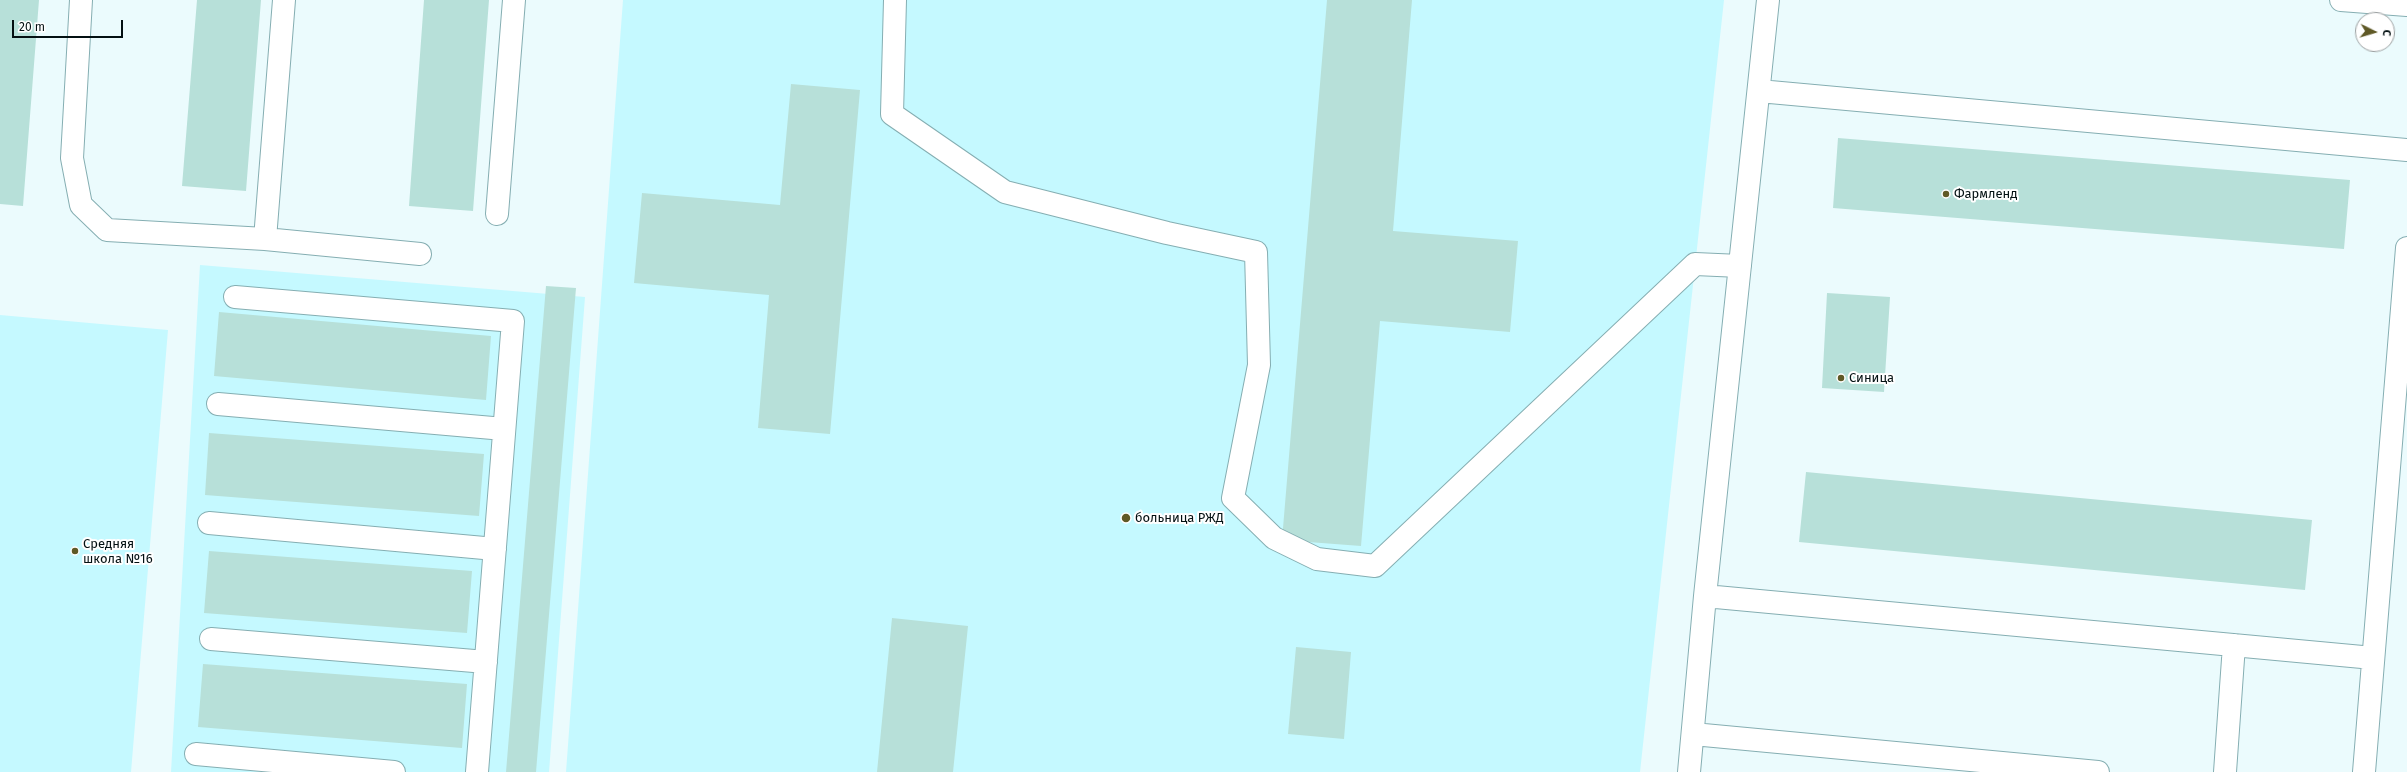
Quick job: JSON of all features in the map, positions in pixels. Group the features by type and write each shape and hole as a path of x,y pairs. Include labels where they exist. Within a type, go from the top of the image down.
{"street":[{"path":"82,0 72,158 81,205 107,230 265,239 420,254"},
{"path":"265,239 284,0"},
{"path":"497,214 514,0"},
{"path":"895,0 892,114 1005,192 1168,233 1256,252 1259,365 1233,498 1274,538 1317,559 1375,566 1695,264 1740,266"},
{"path":"1689,772 1705,596 1768,0"},
{"path":"2341,0 2407,5"},
{"path":"1759,91 2407,150"},
{"path":"2364,772 2372,658 2406,261"},
{"path":"235,297 513,321 477,772"},
{"path":"218,404 504,429"},
{"path":"210,523 495,549"},
{"path":"1705,596 2372,658"},
{"path":"210,639 486,662"},
{"path":"2225,772 2234,645"},
{"path":"1693,734 2098,772"},
{"path":"196,754 394,772"}],"shaded area":[{"name":"больница РЖД","path":"623,0 1724,0 1640,772 566,772"},
{"path":"200,265 585,297 549,772 171,772"},
{"name":"Средняя школа №16","path":"0,315 168,330 131,772 0,772"}],"building":[{"path":"0,0 39,0 23,206 0,204"},
{"path":"197,0 261,0 246,191 182,186"},
{"path":"424,0 489,0 473,211 409,206"},
{"path":"1327,0 1412,0 1393,231 1518,241 1510,332 1380,321 1361,546 1282,540"},
{"path":"791,84 860,90 830,434 758,428 769,295 634,283 642,193 780,205"},
{"path":"1838,138 2350,180 2344,249 1833,208"},
{"path":"546,286 576,288 536,772 506,772"},
{"path":"1827,293 1890,297 1884,392 1822,388"},
{"path":"219,312 491,336 486,400 214,376"},
{"path":"209,433 484,454 479,516 205,495"},
{"path":"1806,472 2312,520 2305,590 1799,542"},
{"path":"209,551 472,571 467,633 204,613"},
{"path":"892,618 968,626 953,772 877,772"},
{"path":"1296,647 1351,652 1344,739 1288,734"},
{"path":"203,664 467,684 462,748 198,727"}],"place":[{"name":"Фармленд","path":"1946,194"},
{"name":"Синица","path":"1841,378"},
{"name":"больница РЖД","path":"1126,518"},
{"name":"Средняя школа №16","path":"75,551"}]}
